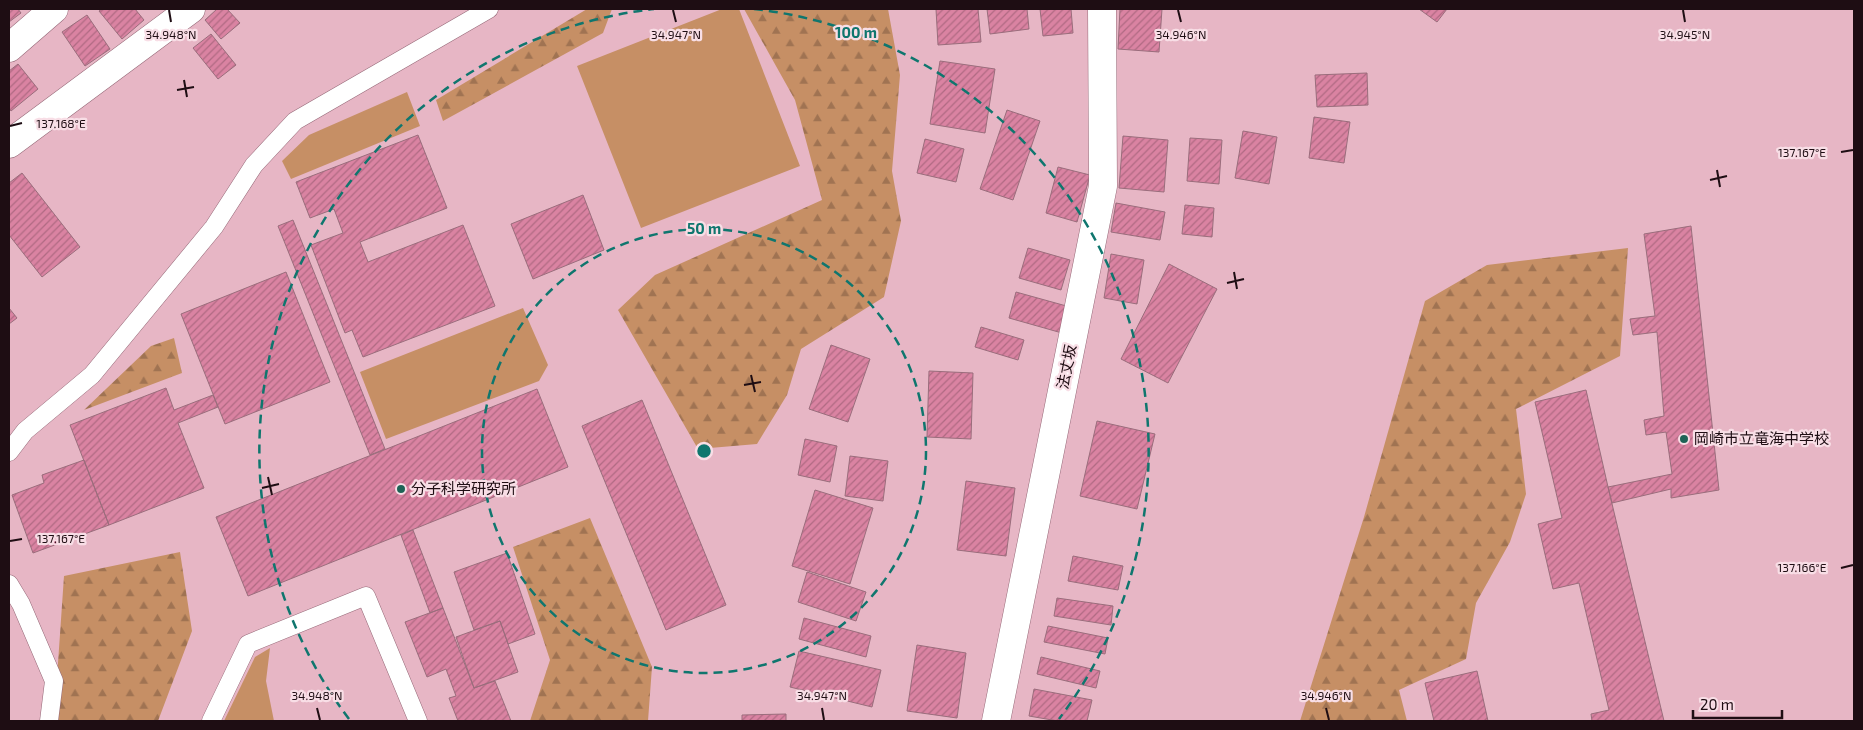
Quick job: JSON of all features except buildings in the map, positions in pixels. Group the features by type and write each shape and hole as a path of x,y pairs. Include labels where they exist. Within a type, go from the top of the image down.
{"street":[{"path":"9,48 54,9"},
{"path":"9,144 191,9"},
{"name":"法丈坂","path":"996,721 1103,186 1102,9"}],"lane":[{"path":"9,452 25,431 92,375 214,227 254,164 294,122 489,9"},
{"path":"9,584 21,604 54,681 49,721"},
{"path":"211,721 248,644 366,596 418,721"}],"green space":[{"path":"587,9 612,9 603,33 443,121 436,100"},
{"path":"722,9 739,9 800,166 641,228 577,66"},
{"path":"744,9 888,9 900,75 892,171 901,221 884,297 801,349 787,395 757,444 698,449 618,310 655,275 822,200 795,100"},
{"path":"407,92 420,126 291,179 282,161 309,135"},
{"path":"1628,248 1620,356 1516,409 1526,494 1510,542 1476,603 1466,659 1399,690 1407,721 1300,721 1364,517 1425,301 1487,265"},
{"path":"523,308 548,365 539,381 386,439 360,372"},
{"path":"174,338 182,373 84,410 151,346"},
{"path":"590,518 652,667 648,721 530,721 550,660 513,547"},
{"path":"180,552 192,631 158,721 54,721 64,576"},
{"path":"270,648 266,681 274,721 224,721 255,657"}],"place":[{"name":"岡崎市立竜海中学校","path":"1684,439"},
{"name":"分子科学研究所","path":"401,489"}]}
